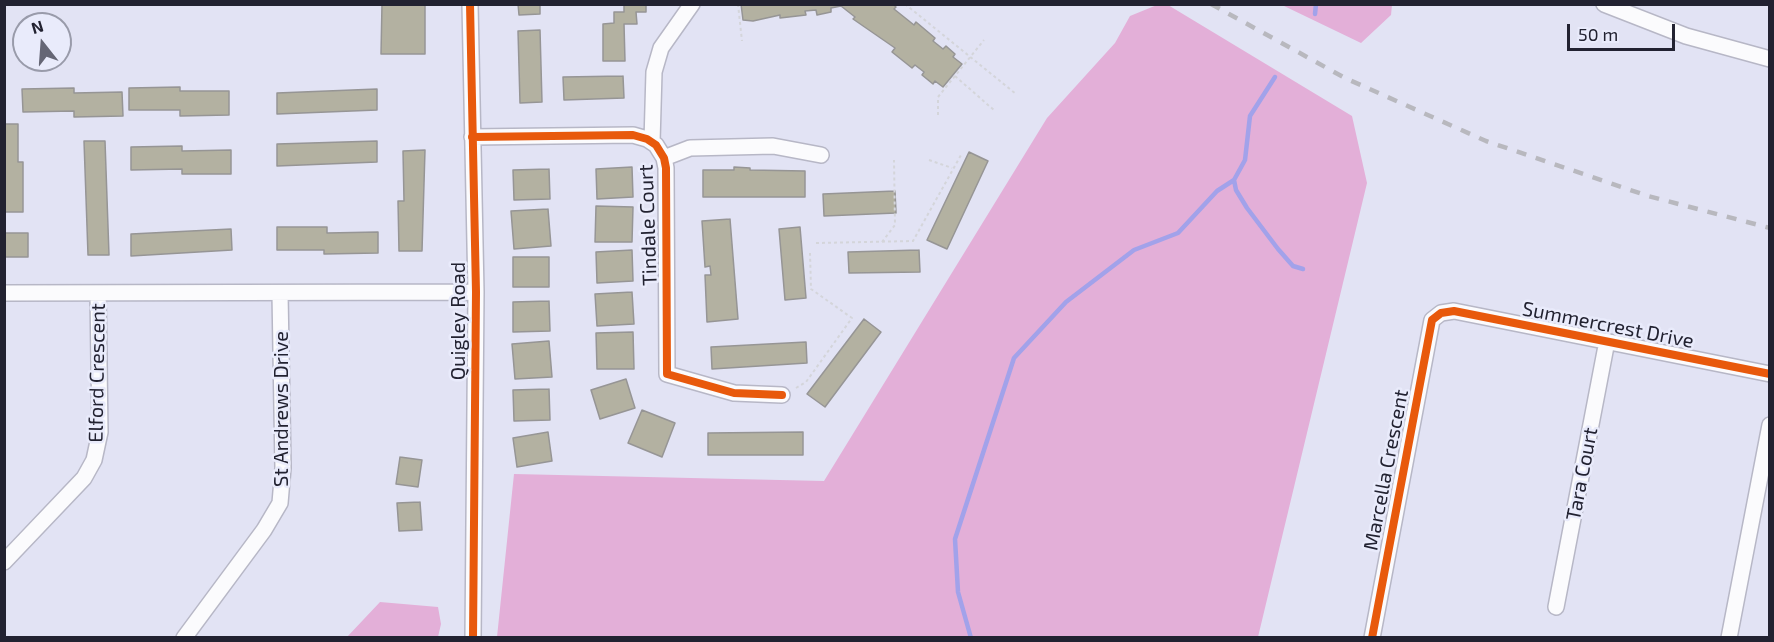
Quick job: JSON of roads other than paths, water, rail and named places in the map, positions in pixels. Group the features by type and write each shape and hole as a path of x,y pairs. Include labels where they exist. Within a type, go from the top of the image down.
{"street":[{"name":"Quigley Road","path":"470,4 476,292 473,638"},
{"path":"652,142 654,72 661,48 692,4"},
{"path":"1604,4 1686,36 1770,59"},
{"name":"Tindale Court","path":"472,137 633,135 652,142 664,158 666,374 734,393 782,395"},
{"path":"664,158 690,148 796,149 821,155"},
{"path":"4,294 476,292"},
{"name":"Elford Crescent","path":"4,562 84,478 94,460 100,432 98,293"},
{"name":"St Andrews Drive","path":"184,638 264,530 280,503 283,468 280,293"},
{"name":"Summercrest Drive","path":"1441,313 1454,311 1770,374"},
{"name":"Marcella Crescent","path":"1372,638 1432,320 1441,313"},
{"name":"Tara Court","path":"1556,607 1607,341"},
{"path":"1729,638 1770,425"}],"waterway":[{"path":"1315,14 1316,4"},
{"path":"971,638 958,592 955,539 1014,358 1066,302 1134,250 1178,233 1217,191 1234,180 1245,160 1250,116 1275,77"},
{"path":"1234,180 1236,190 1247,208 1278,249 1293,266 1303,269"}],"railway":[{"path":"1211,4 1345,78 1486,141 1648,196 1770,228"}]}
